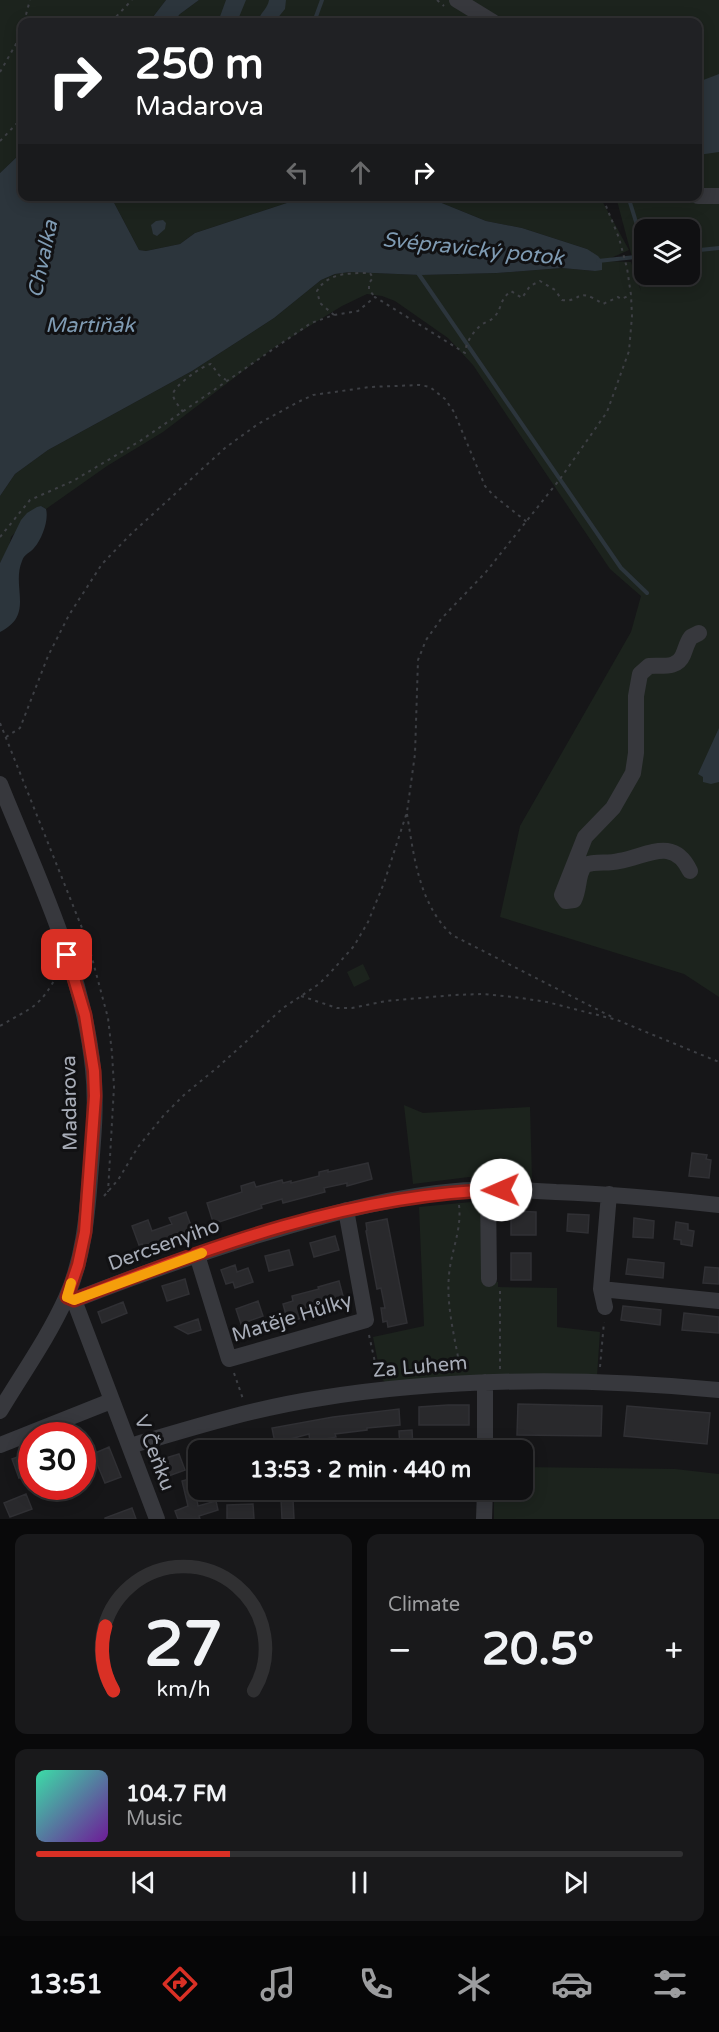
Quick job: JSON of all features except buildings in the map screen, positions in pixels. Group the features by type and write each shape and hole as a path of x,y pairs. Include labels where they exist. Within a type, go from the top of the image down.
{"street":[{"path":"457,0 486,18"},
{"path":"702,196 719,196"},
{"path":"690,871 686,862 679,857 664,850 655,850 622,861 585,865 581,870 578,893 574,900 566,901 562,895 585,837 613,808 633,773 636,753 635,705 640,674 649,666 669,666 677,663 682,657 688,640 694,634 699,633"},
{"name":"Madarova","path":"0,784 67,955 85,1015 94,1071 94,1128 88,1204 70,1299 0,1412"},
{"path":"488,1190 495,1279"},
{"name":"Dercsenyiho","path":"70,1299 197,1255 346,1210 398,1199 458,1191 488,1190 609,1194 719,1205"},
{"path":"605,1307 601,1289 609,1194"},
{"name":"Matěje Hůlky","path":"197,1255 229,1359 366,1320 346,1210"},
{"path":"601,1289 719,1301"},
{"name":"V Čeňku","path":"70,1299 157,1519"},
{"name":"Za Luhem","path":"130,1446 245,1414 314,1399 388,1390 493,1382 599,1381 719,1390"},
{"path":"486,1440 493,1382"},
{"name":"V Čeňku","path":"0,1445 111,1401"},
{"path":"484,1519 485,1500"}],"path":[{"path":"25,18 30,0"},
{"path":"115,18 132,0"},
{"path":"0,72 18,38"},
{"path":"0,141 18,122"},
{"path":"88,1204 100,1200 108,1192 149,1132 185,1094 284,1008 319,984 341,962 368,922 384,883 407,812 415,754 418,660 426,640 441,619 486,572 560,479 607,412 629,351 632,336 632,295 623,250 604,201"},
{"path":"334,315 320,303 317,291 324,282 336,275 370,273 373,278 369,283 369,290 375,297 465,352 471,337 480,326 493,318 499,310 501,300 507,294 511,291 522,298 530,286 540,281 555,290 561,300 567,301 582,294 590,295 603,304 618,297 632,295"},
{"path":"0,537 30,500 73,481 140,441 310,323 334,315 358,311 375,297"},
{"path":"183,412 173,396 174,393 183,381 206,364 211,364 219,375 228,381"},
{"path":"6,737 20,728 48,656 81,594 102,564 130,535 225,448 258,424 313,395 370,387 420,385 430,387 445,399 454,412 485,486 492,495 527,522"},
{"path":"407,812 419,878 430,906 442,926 452,935 618,1020 719,1062"},
{"path":"0,1026 38,1004 47,994 67,955"},
{"path":"301,996 337,1008 352,1008 386,1001 483,994 547,1002 618,1020"},
{"path":"458,1191 460,1222 450,1265 449,1290 462,1384"},
{"path":"493,1382 495,1279"},
{"path":"599,1381 605,1307"},
{"path":"366,1320 378,1377 388,1390"},
{"path":"229,1359 243,1398 245,1414"}],"shaded area":[{"path":"0,0 166,0 152,18 18,18 18,156 0,173"},
{"path":"199,0 719,0 719,997 684,974 500,917 520,826 631,632 641,596 610,569 473,365 448,338 395,301 367,294 342,306 272,349 163,432 107,466 46,509 41,506 11,537 9,547 0,563 0,496 15,474 48,450 192,371 274,318 321,280 350,272 421,275 562,268 595,271 587,249 522,228 486,221 437,201 602,201 629,250 604,261 631,262 634,271 634,285 639,285 641,291 639,285 700,285 700,219 634,219 634,265 617,201 702,201 702,18 176,18"},
{"path":"113,201 293,201 195,233 180,244 146,251 139,250"},
{"path":"363,964 370,979 354,987 347,972"},
{"path":"404,1105 423,1113 530,1107 532,1179 469,1177 413,1184"},
{"path":"482,1201 484,1282 498,1282 498,1287 557,1288 557,1327 600,1332 597,1376 388,1385 381,1378 373,1337 424,1326 419,1207"},
{"path":"533,1467 675,1469 719,1474 719,1519 494,1519 494,1500 533,1500"}],"water":[{"path":"166,0 199,0 176,18 152,18"},
{"path":"226,0 246,0 239,18 219,18"},
{"path":"269,0 286,0 285,9 278,18 260,18"},
{"path":"719,74 719,152 702,154 702,80"},
{"name":"Martiňák","path":"18,156 18,201 113,201 139,250 146,251 180,244 195,233 293,201 437,201 486,221 522,228 587,249 602,261 602,270 562,268 497,273 421,275 350,272 335,274 321,280 274,318 192,371 48,450 15,474 0,496 0,173"},
{"path":"163,220 166,223 165,229 157,236 153,234 151,225"},
{"path":"41,506 46,509 46,524 37,544 22,561 19,571 20,600 17,617 11,625 0,632 0,563 21,520 27,513"},
{"path":"719,728 719,782 711,784 703,782 703,777 698,774"}],"waterway":[{"path":"315,18 322,0"},
{"path":"630,201 635,219"},
{"name":"Svépravický potok","path":"700,250 719,248"},
{"name":"Svépravický potok","path":"598,261 634,257"},
{"path":"418,273 621,568 647,593"}],"slow traffic":[{"path":"71,1283 67,1297 74,1300 202,1253"}],"route":[{"path":"67,955 85,1015 94,1071 95,1096 85,1232 78,1265 67,1297 74,1300 197,1255 346,1210 429,1194 501,1190"}],"water label":[{"name":"Chvalka","path":"43,259"}]}
